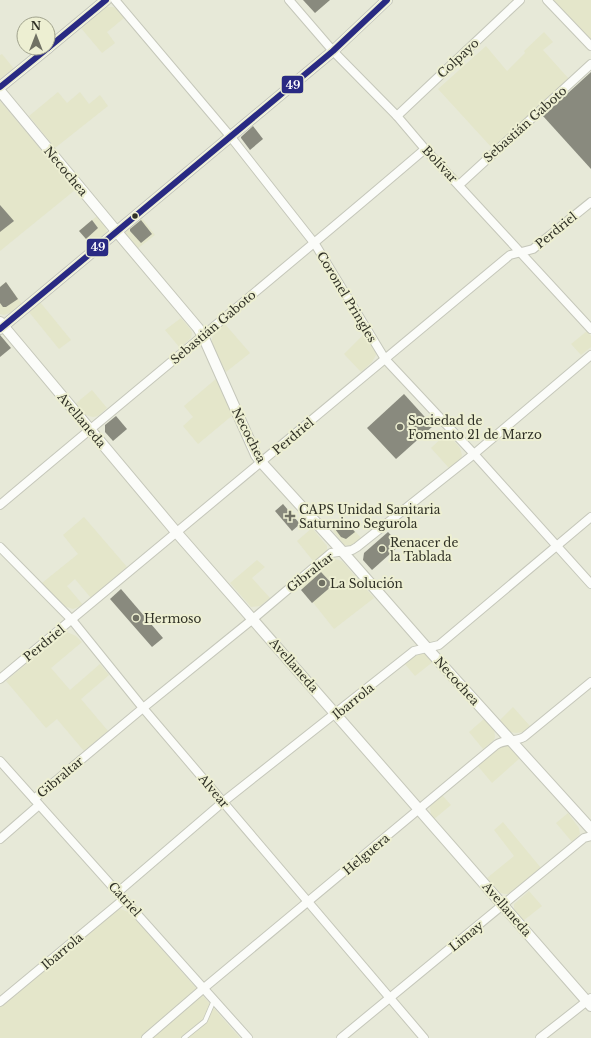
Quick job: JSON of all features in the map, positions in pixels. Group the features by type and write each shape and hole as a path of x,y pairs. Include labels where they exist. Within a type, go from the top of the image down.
{"street":[{"path":"56,41 106,0"},
{"name":"Coronel Pringles","path":"115,0 230,136 315,244 385,359 474,454 591,584"},
{"name":"Bolívar","path":"289,0 333,51 396,116 591,329"},
{"path":"1,326 117,232 333,51 387,0"},
{"name":"Colpayo","path":"396,116 520,0"},
{"path":"547,0 591,46"},
{"path":"0,87 38,56"},
{"name":"Sebastián Gaboto","path":"459,185 591,64"},
{"name":"Necochea","path":"0,91 203,336 256,455 261,462 591,829"},
{"name":"Sebastián Gaboto","path":"0,505 315,244 426,149"},
{"name":"Perdriel","path":"0,679 178,533 510,255 534,250 591,202"},
{"name":"Avellaneda","path":"1,326 178,533 419,810 590,1002"},
{"name":"Gibraltar","path":"0,839 37,802 143,708 253,619 330,553 352,550 357,547 474,454 591,355"},
{"name":"Ibarrola","path":"118,892 223,802 414,651 439,645 591,517"},
{"name":"Alvear","path":"0,547 72,620 143,708 424,1038"},
{"name":"Helguera","path":"146,1038 496,745 500,742 519,740 524,737 591,682"},
{"name":"Catriel","path":"0,762 248,1038"},
{"name":"Limay","path":"341,1038 584,838 591,836"},
{"name":"Ibarrola","path":"0,1002 124,899"},
{"path":"540,1038 590,1002"}],"lane":[{"path":"184,1038 205,1021 214,999"}],"shaded area":[{"path":"553,0 591,0 591,42"},
{"path":"106,7 113,7 117,9 124,18 107,32 115,43 102,53 81,28"},
{"path":"544,32 553,42 543,50 569,79 492,148 438,89 486,46 507,71 525,53 524,51"},
{"path":"2,54 15,70 0,80 0,55"},
{"path":"58,92 67,103 80,92 89,104 100,95 108,106 55,148 29,116"},
{"path":"0,101 75,190 0,251"},
{"path":"97,216 105,226 107,232 105,236 92,246 79,231"},
{"path":"141,217 155,235 137,249 125,235 124,231"},
{"path":"6,282 22,304 12,312 4,315 0,314 0,287"},
{"path":"40,302 71,340 59,349 29,312"},
{"path":"181,318 192,333 191,338 180,348 165,330"},
{"path":"224,323 250,353 226,372 212,346 213,332"},
{"path":"587,331 591,336 591,347 581,355 571,344"},
{"path":"364,334 376,355 372,362 361,372 344,354"},
{"path":"217,378 234,414 198,444 183,426 193,417 184,406"},
{"path":"92,390 107,408 98,416 93,417 85,415 75,404"},
{"path":"447,433 460,448 462,455 461,458 449,468 431,448"},
{"path":"84,517 127,567 91,598 75,579 67,586 83,605 73,609 64,606 42,583 78,554 63,535"},
{"path":"345,520 362,539 356,545 344,545 333,531"},
{"path":"312,528 327,546 326,552 314,562 297,541"},
{"path":"335,559 342,561 374,598 334,629 300,586"},
{"path":"257,560 265,567 252,578 270,598 260,606 251,607 230,583"},
{"path":"67,632 76,636 82,642 51,668 70,690 100,664 109,675 81,699 108,731 84,751 57,719 46,728 6,681 63,633"},
{"path":"418,654 426,654 434,661 415,676 404,663"},
{"path":"513,707 530,726 523,732 510,732 500,720"},
{"path":"485,718 494,728 495,737 494,740 483,749 469,732"},
{"path":"505,745 511,748 520,758 492,783 477,765 500,746"},
{"path":"442,795 451,805 433,820 431,817 430,806"},
{"path":"568,813 579,828 580,834 572,842 556,823"},
{"path":"503,822 541,868 508,894 498,892 487,878 514,856 494,830"},
{"path":"529,891 542,906 523,921 514,910 514,904"},
{"path":"121,909 130,913 240,1038 0,1038 0,1006 113,912"}],"building":[{"path":"303,0 330,0 315,13"},
{"path":"591,72 591,169 543,116"},
{"path":"253,126 263,139 250,150 241,137"},
{"path":"0,205 14,221 0,232"},
{"path":"92,220 98,228 86,239 79,231"},
{"path":"141,220 152,234 141,243 130,231 130,229"},
{"path":"6,282 18,299 6,307 3,307 0,303 0,287"},
{"path":"0,335 11,348 0,357"},
{"name":"Sociedad de Fomento 21 de Marzo","path":"404,394 433,426 396,459 367,428"},
{"path":"116,416 127,429 113,441 105,432 105,425"},
{"path":"283,504 300,524 292,531 275,511"},
{"path":"345,520 355,532 346,539 341,537 335,529"},
{"name":"Renacer de la Tablada","path":"388,532 400,545 372,570 363,560 364,553"},
{"path":"321,572 333,585 312,603 301,590"},
{"name":"Hermoso","path":"121,589 163,638 152,647 110,599"}],"transit line":[{"name":"49","path":"56,41 106,0"},
{"name":"49","path":"0,329 333,51 387,0"},
{"name":"49","path":"0,87 38,56"}],"place":[{"name":"Sociedad de Fomento 21 de Marzo","path":"400,427"},
{"name":"CAPS Unidad Sanitaria Saturnino Segurola","path":"290,516"},
{"name":"Renacer de la Tablada","path":"382,549"},
{"name":"La Solución","path":"322,583"},
{"name":"Hermoso","path":"136,618"}]}
